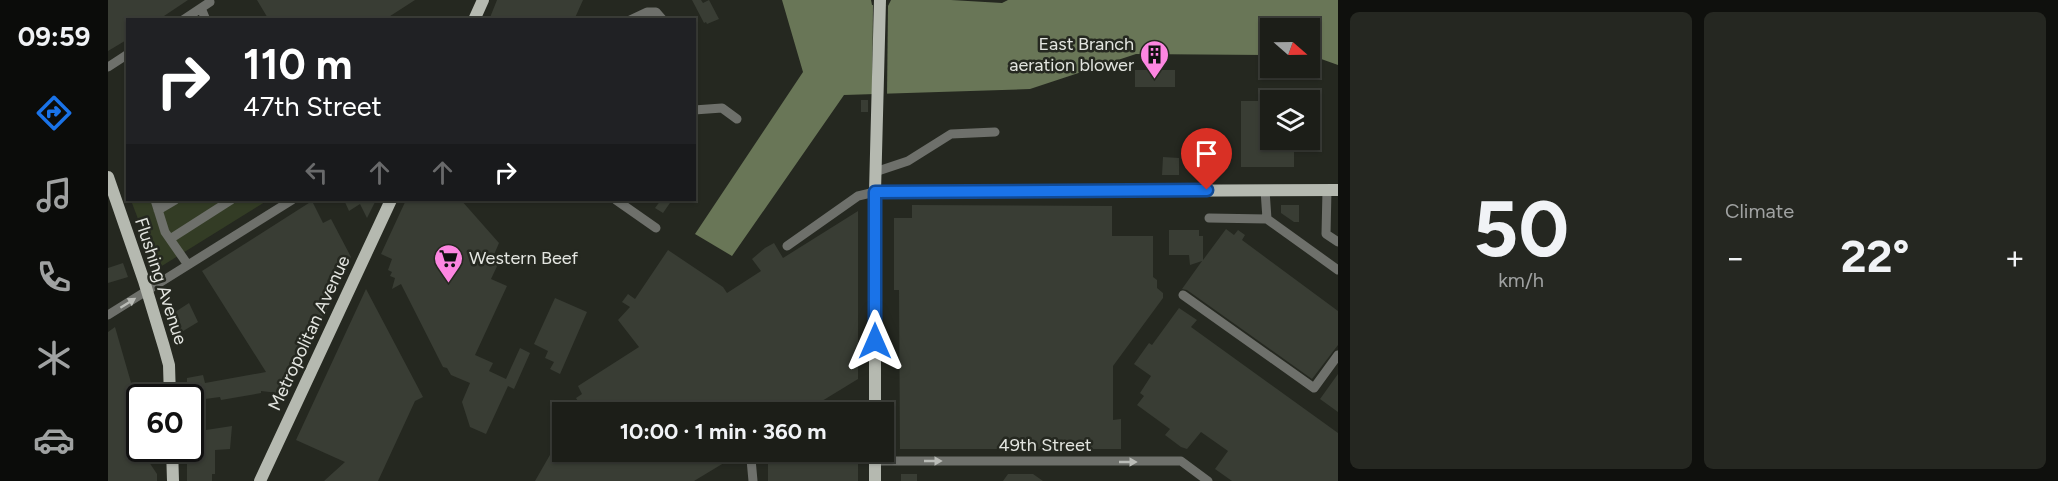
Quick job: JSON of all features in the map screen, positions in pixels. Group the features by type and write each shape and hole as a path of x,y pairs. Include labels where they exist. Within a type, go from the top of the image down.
{"main road":[{"path":"475,18 483,0"},
{"path":"875,402 875,172 879,98 880,3"},
{"name":"Flushing Avenue","path":"108,177 147,291 169,365 170,384"},
{"path":"875,192 1333,190"},
{"name":"Metropolitan Avenue","path":"260,481 391,201"},
{"path":"172,462 173,481"},
{"path":"874,462 874,481"}],"street":[{"path":"186,18 210,2"},
{"path":"201,8 205,18"},
{"path":"634,18 647,12 656,12 661,18"},
{"path":"108,67 126,55"},
{"path":"696,110 722,108 737,119"},
{"path":"875,172 908,161 951,135 994,132"},
{"path":"1265,190 1267,219"},
{"path":"1333,190 1326,234 1338,242"},
{"path":"787,246 858,196 875,192"},
{"path":"155,201 165,232 188,265"},
{"path":"158,210 173,201"},
{"path":"170,239 229,201"},
{"path":"108,315 290,201"},
{"path":"617,201 656,228"},
{"path":"1209,218 1267,219 1338,270"},
{"path":"1183,295 1314,388 1338,355"},
{"name":"49th Street","path":"894,456 1181,461 1208,481"},
{"path":"751,462 753,481"}],"shaded area":[{"path":"782,0 871,0 872,5 888,6 891,0 1002,3 1008,0 1338,0 1338,65 1320,59 1320,18 1260,18 1260,55 1136,54 1030,89 844,95 732,256 695,234 803,72"},
{"path":"135,201 266,201 157,269 132,203"}],"pier":[{"path":"873,5 888,6 887,96 872,97"}],"building":[{"path":"108,0 188,0 161,18 126,18 126,40 108,51"},
{"path":"257,0 415,0 387,18 268,18"},
{"path":"497,0 583,0 575,18 490,18"},
{"path":"692,0 701,0 703,3 709,0 719,19 704,23"},
{"name":"East Branch aeration blower","path":"1135,70 1175,70 1175,87 1135,87"},
{"path":"861,100 868,100 868,112 861,112"},
{"path":"1241,101 1260,101 1260,150 1294,150 1294,167 1241,167"},
{"path":"1163,157 1179,158 1179,175 1162,175"},
{"path":"312,201 323,223 331,219 351,257 287,394 261,391 261,393 221,400 220,397 205,399 206,430 232,426 230,449 215,450 215,474 212,474 212,481 187,481 187,462 204,462 204,384 187,384 187,378 203,375 205,383 266,372 202,271"},
{"path":"344,201 376,201 367,218 360,204 349,211"},
{"name":"Western Beef","path":"406,201 462,201 499,243 493,257 500,260 491,279 507,286 475,355 493,363 489,371 506,379 520,348 530,353 514,389 508,386 486,434 470,427 462,402 470,383 451,375 447,368 443,367 401,284 392,289 395,278 390,276 392,272 388,270 392,259 381,254"},
{"path":"660,201 671,201 663,213 655,208"},
{"path":"912,205 1112,206 1112,236 1153,236 1153,277 1157,280 1157,288 1163,293 1163,298 1113,366 1113,420 1121,419 1121,449 900,449 899,290 894,290 894,218 912,218"},
{"path":"1281,205 1299,205 1299,222 1294,222 1281,213"},
{"path":"858,211 858,379 820,402 578,402 576,398 582,394 578,386 639,347 618,320 630,307 622,302 628,294 635,299 668,250 723,287 727,293 761,271 752,259 765,248 774,243 783,258"},
{"path":"1226,229 1234,235 1238,230 1245,235 1242,240 1338,311 1338,345 1312,379 1187,290 1182,289 1202,261 1190,265 1189,255 1169,255 1169,230 1199,230 1199,236 1203,236 1203,260"},
{"path":"123,263 128,277 108,283 108,268"},
{"path":"366,289 423,397 415,401 378,481 324,481 345,462 296,440"},
{"path":"555,298 587,312 560,374 550,369 554,362 545,358 548,351 534,344"},
{"path":"189,303 198,322 175,336 169,316"},
{"path":"1179,308 1197,320 1191,327 1338,433 1338,481 1232,481 1215,469 1228,451 1201,432 1187,449 1181,447 1165,435 1170,429 1137,405 1144,396 1140,393 1151,376 1134,364 1149,343 1152,345"},
{"path":"115,327 131,384 126,384 126,438 124,439 126,462 149,462 157,474 157,481 108,481 108,332"},
{"path":"1338,374 1338,412 1320,399"},
{"path":"552,451 552,462 725,462 694,481 535,481"},
{"path":"768,462 858,462 858,481 768,481"},
{"path":"901,474 917,474 917,481 901,481"},
{"path":"1008,474 1033,474 1043,481 1003,481"}],"place":[{"name":"East Branch aeration blower","path":"1155,80"},
{"name":"Western Beef","path":"448,284"}],"route":[{"path":"875,341 875,192 1207,190"}]}
